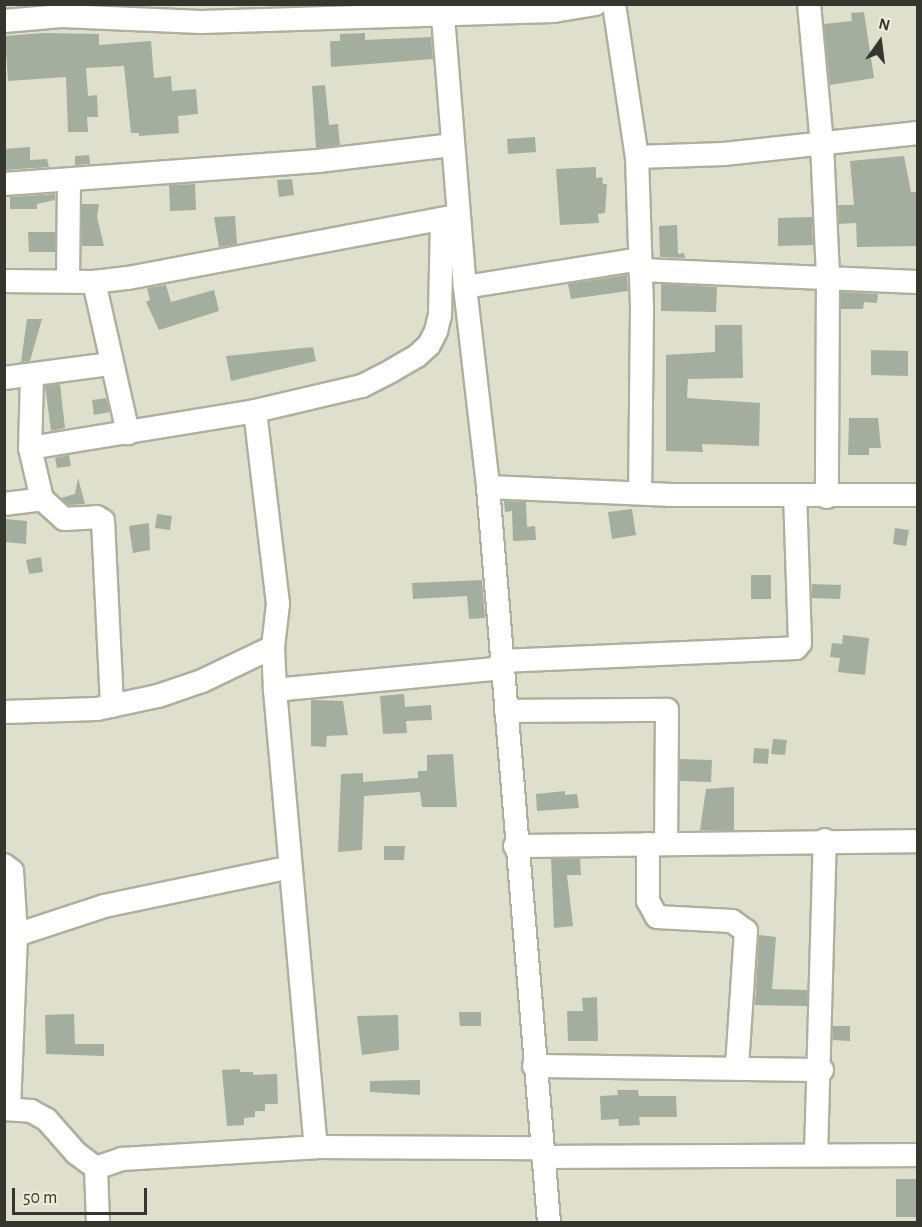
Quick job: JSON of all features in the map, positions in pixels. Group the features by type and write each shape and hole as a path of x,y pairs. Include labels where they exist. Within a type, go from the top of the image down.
{"street":[{"path":"4,21 62,10 201,13 535,8 595,4"},
{"path":"615,4 637,157 640,264 640,493"},
{"path":"809,4 822,144 828,278 827,497"},
{"path":"30,448 255,411 362,386 417,356 429,345 440,315 450,217 453,145 443,9"},
{"path":"637,157 724,154 918,133"},
{"path":"4,184 318,161 453,145"},
{"path":"68,279 69,181"},
{"path":"4,281 68,279 94,282 450,217"},
{"path":"450,217 465,287 488,487 515,846 549,1222"},
{"path":"465,287 640,264 828,278 918,282"},
{"path":"94,282 128,433"},
{"path":"4,378 33,377 111,364"},
{"path":"33,377 30,448 42,499 64,519 97,517 103,521 112,706"},
{"path":"255,411 278,604 273,647 275,690 316,1147"},
{"path":"488,487 827,497 918,495"},
{"path":"275,690 501,664 796,648 800,643 795,496"},
{"path":"4,504 42,499"},
{"path":"4,712 112,706 202,681 273,647"},
{"path":"506,711 666,710 657,844 648,901 657,916 732,921 746,932 737,1066"},
{"path":"515,846 825,840 918,841"},
{"path":"816,1155 822,1070 825,840"},
{"path":"4,865 12,871 16,935 7,1109 31,1112 47,1120 76,1153 96,1168"},
{"path":"16,935 104,906 290,867"},
{"path":"534,1066 737,1066 822,1070"},
{"path":"96,1168 122,1158 316,1147 543,1152 918,1155"},
{"path":"96,1168 98,1222"}],"building":[{"path":"864,12 874,78 830,85 824,24 852,21 851,13"},
{"path":"43,33 99,34 99,45 151,41 154,78 171,76 172,91 196,89 198,114 178,116 179,133 139,136 139,133 131,133 124,66 86,68 88,96 97,95 98,117 87,117 88,132 68,132 66,77 8,81 5,36"},
{"path":"365,33 365,40 431,37 433,59 331,67 330,41 340,41 340,34"},
{"path":"325,85 329,125 338,124 340,145 316,148 312,86"},
{"path":"535,137 536,152 508,154 507,139"},
{"path":"30,147 30,160 47,159 49,167 4,170 4,149"},
{"path":"89,155 90,164 75,165 75,156"},
{"path":"904,156 911,192 918,192 918,246 857,247 856,223 839,224 838,205 854,205 850,161"},
{"path":"596,167 596,178 602,177 603,184 607,184 605,213 598,214 599,223 560,225 556,169"},
{"path":"292,179 294,195 279,197 277,180"},
{"path":"195,184 196,210 170,211 169,185"},
{"path":"55,194 55,200 37,204 37,209 10,209 10,197"},
{"path":"82,204 99,204 97,217 104,246 82,246"},
{"path":"235,216 237,244 219,247 214,217"},
{"path":"812,217 813,245 778,246 778,218"},
{"path":"677,225 678,254 684,253 685,258 660,257 659,226"},
{"path":"28,232 55,232 55,252 29,252"},
{"path":"627,275 628,291 571,299 568,284"},
{"path":"661,284 717,287 716,312 661,311"},
{"path":"166,285 171,302 214,290 219,311 159,330 146,302 150,300 147,288"},
{"path":"841,292 878,294 877,303 864,302 863,309 841,309"},
{"path":"27,319 42,319 30,361 21,362"},
{"path":"715,325 742,325 743,378 688,379 687,398 760,403 759,446 702,444 703,452 666,451 666,355 715,352"},
{"path":"313,347 316,361 231,381 226,356"},
{"path":"871,350 908,351 908,376 871,375"},
{"path":"60,384 65,428 51,431 45,386"},
{"path":"106,398 110,412 94,415 92,400"},
{"path":"849,418 878,418 881,448 869,448 869,455 848,455"},
{"path":"69,455 71,466 57,468 55,458"},
{"path":"78,478 85,504 69,505 61,498 75,494"},
{"path":"504,501 526,502 527,527 535,526 536,540 513,541 512,511 505,512"},
{"path":"632,509 636,535 612,539 608,512"},
{"path":"157,514 172,516 170,530 155,528"},
{"path":"5,519 27,521 26,544 4,542"},
{"path":"149,523 150,550 133,553 129,526"},
{"path":"895,528 909,530 906,546 893,544"},
{"path":"41,557 43,572 29,574 26,560"},
{"path":"751,575 771,575 771,599 751,599"},
{"path":"482,580 485,618 469,619 467,596 413,599 412,583"},
{"path":"812,584 841,585 840,599 812,598"},
{"path":"843,635 869,638 865,675 838,672 840,658 830,657 832,643 842,644"},
{"path":"404,694 405,707 431,705 432,720 406,721 407,733 383,734 380,696"},
{"path":"311,700 343,701 348,735 327,736 326,747 311,746"},
{"path":"773,739 787,740 785,755 771,754"},
{"path":"754,748 769,749 768,764 753,763"},
{"path":"453,754 457,807 422,807 420,792 364,796 362,850 338,852 341,774 363,773 363,782 418,778 418,771 427,771 427,755"},
{"path":"680,759 712,760 711,782 680,781"},
{"path":"734,787 734,830 700,830 706,789"},
{"path":"565,791 565,795 577,794 579,808 537,811 536,794"},
{"path":"384,846 405,846 404,860 384,860"},
{"path":"551,859 580,859 581,875 567,875 573,926 554,928"},
{"path":"759,935 776,937 772,989 807,990 807,1006 755,1005"},
{"path":"597,997 598,1041 568,1041 567,1011 583,1011 582,998"},
{"path":"459,1012 481,1012 481,1026 460,1026"},
{"path":"74,1014 75,1044 104,1044 104,1056 46,1054 45,1015"},
{"path":"398,1015 399,1050 362,1055 357,1016"},
{"path":"833,1026 850,1026 850,1041 833,1040"},
{"path":"240,1069 240,1072 253,1072 253,1075 277,1074 278,1104 265,1104 265,1111 255,1111 255,1117 244,1118 244,1125 227,1126 222,1070"},
{"path":"420,1080 420,1095 370,1092 370,1081"},
{"path":"617,1090 638,1090 639,1096 676,1096 677,1117 639,1117 640,1125 619,1126 618,1119 601,1120 600,1096 618,1095"},
{"path":"896,1179 916,1179 918,1217 896,1217"}]}
